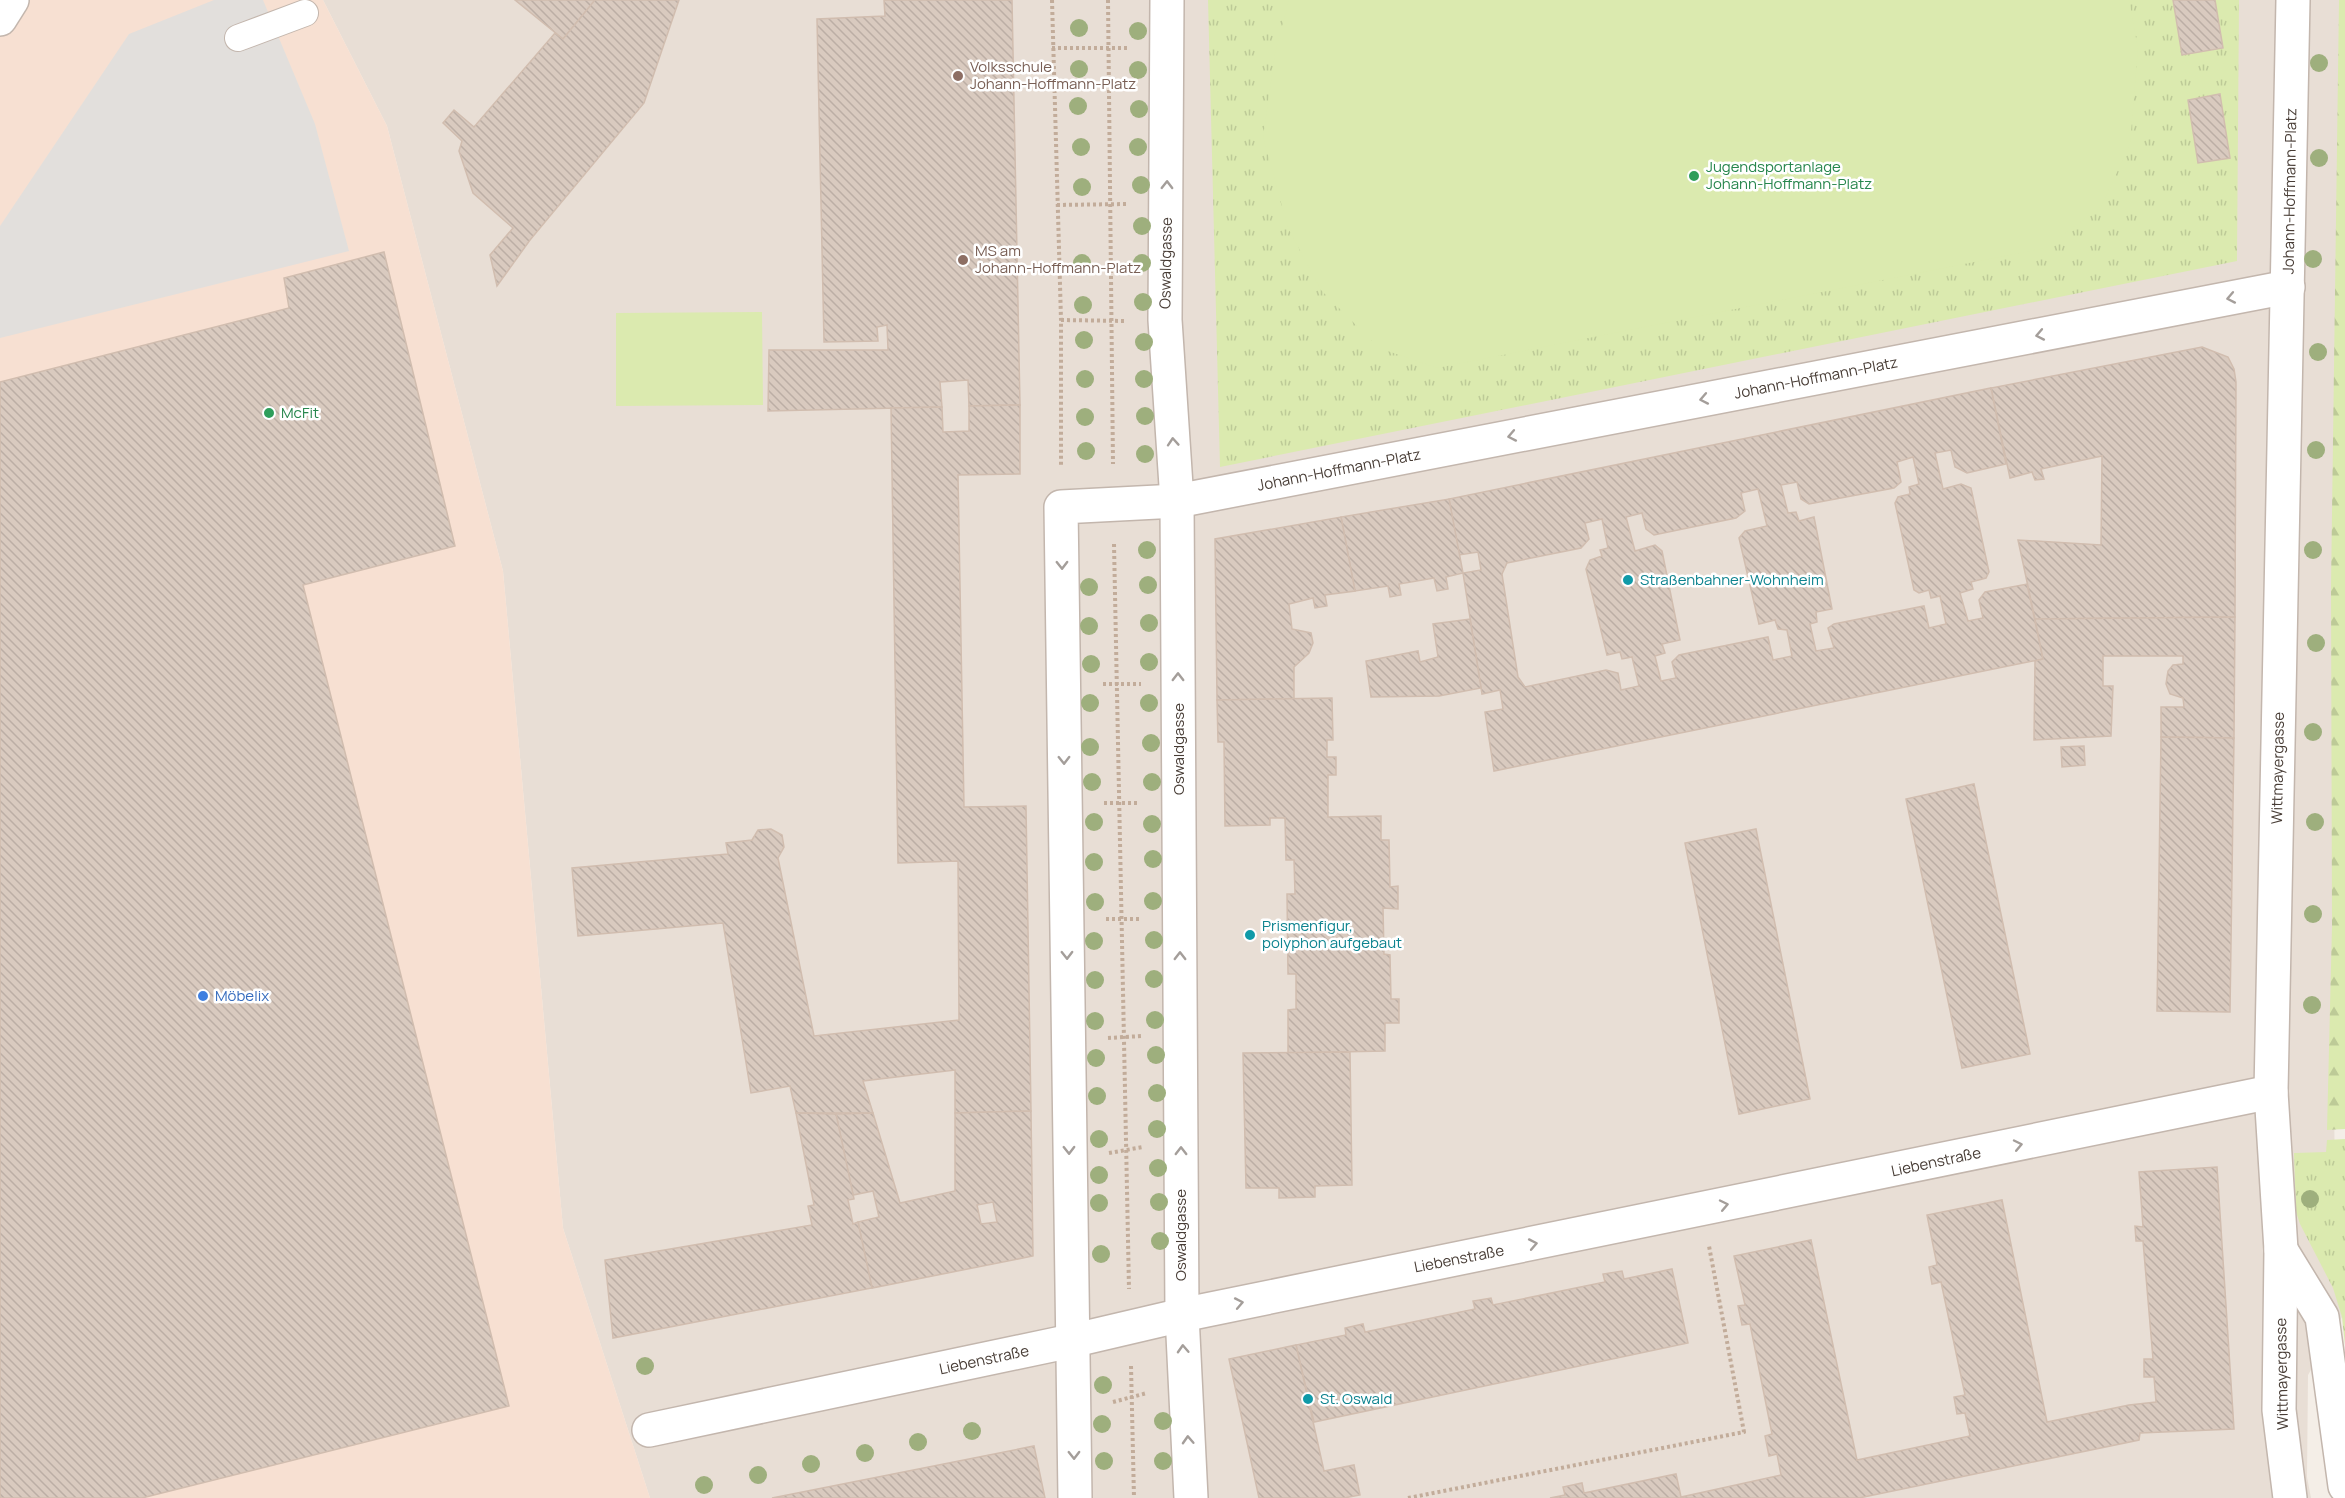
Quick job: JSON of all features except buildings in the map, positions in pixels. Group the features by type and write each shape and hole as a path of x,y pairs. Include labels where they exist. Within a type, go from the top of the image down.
{"street":[{"path":"0,19 12,0"},
{"name":"Oswaldgasse","path":"1167,0 1165,320 1178,501 1182,1315 1191,1498"},
{"name":"Johann-Hoffmann-Platz","path":"1061,507 1178,501 2288,287 2293,0"},
{"name":"Wittmayergasse","path":"2288,287 2271,1092 2281,1250 2280,1410 2290,1498"},
{"path":"1061,507 1075,1498"},
{"name":"Liebenstraße","path":"649,1430 1071,1341 1182,1315 2271,1092"},
{"name":"Wittmayergasse","path":"2281,1250 2322,1317 2345,1486"}],"lane":[{"path":"238,38 305,13"}],"path":[{"path":"1052,0 1061,320 1061,507"},
{"path":"1108,0 1113,504 1134,1498"},
{"path":"1052,48 1168,48"},
{"path":"1057,205 1166,204"},
{"path":"1061,320 1165,320"},
{"path":"1063,684 1178,684"},
{"path":"1065,803 1179,804"},
{"path":"1066,920 1179,918"},
{"path":"1068,1040 1180,1034"},
{"path":"1070,1160 1181,1140"},
{"path":"1408,1498 1744,1432 1702,1210"},
{"path":"1073,1412 1185,1383"}],"shaded area":[{"name":"Möbelix","path":"0,0 323,0 387,126 503,571 563,1228 650,1498 0,1498"},
{"path":"214,0 263,0 315,124 349,251 0,338 0,226 129,34"},
{"path":"323,0 2345,0 2345,446 2334,1104 2336,1251 2342,1317 2308,1375 2307,1477 2311,1498 650,1498 563,1228 503,571 387,126"}],"green space":[{"name":"Jugendsportanlage Johann-Hoffmann-Platz","path":"1208,0 2239,0 2237,261 1220,467"},
{"name":"Jugendsportanlage Johann-Hoffmann-Platz","path":"1289,0 2129,0 2138,49 2130,144 2101,207 2045,248 1437,368 1379,348 1321,290 1288,228 1263,137 1275,53"},
{"path":"2339,0 2345,0 2345,1129 2327,1130 2332,926 2331,587"},
{"path":"762,312 763,405 616,406 616,313"},
{"path":"2345,1139 2345,1345 2342,1317 2333,1288 2296,1212 2294,1153 2326,1152 2327,1140"}],"place":[{"name":"Volksschule Johann-Hoffmann-Platz","path":"958,76"},
{"name":"Jugendsportanlage Johann-Hoffmann-Platz","path":"1694,176"},
{"name":"MS am Johann-Hoffmann-Platz","path":"963,260"},
{"name":"McFit","path":"269,413"},
{"name":"Straßenbahner-Wohnheim","path":"1628,580"},
{"name":"Prismenfigur, polyphon aufgebaut","path":"1250,935"},
{"name":"Möbelix","path":"203,996"},
{"name":"St. Oswald","path":"1308,1399"}]}
